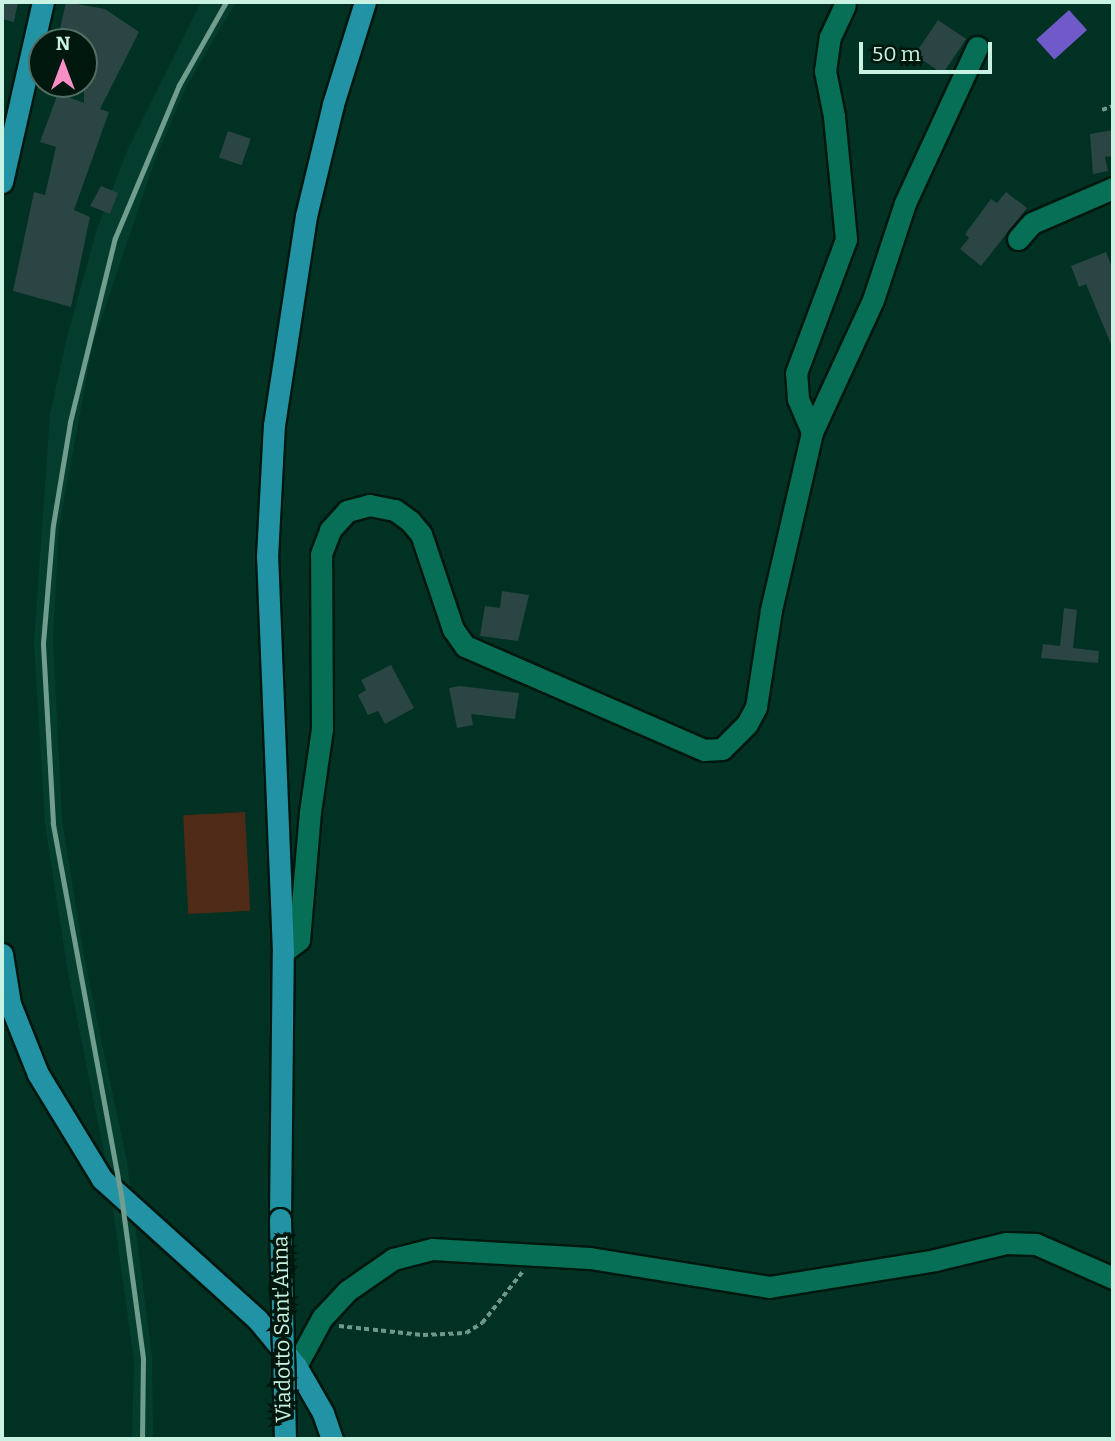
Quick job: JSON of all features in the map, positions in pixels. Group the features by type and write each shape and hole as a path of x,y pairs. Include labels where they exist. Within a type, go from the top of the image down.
{"main road":[{"path":"2,182 43,2"},
{"name":"Viadotto Sant'Anna","path":"285,1439 280,1219 283,952 267,557 274,425 306,216 333,104 365,2"},
{"path":"2,954 10,1004 38,1074 102,1179 257,1319 296,1366 323,1413 332,1439"}],"lane":[{"path":"812,432 798,400 796,373 846,239 834,116 825,71 830,37 845,5"},
{"path":"283,952 299,940 322,729 321,554 330,530 347,511 369,505 395,510 411,522 421,534 453,629 465,646 704,750 722,749 747,724 756,707 771,610 812,432 873,300 905,203 977,47"},
{"path":"1018,239 1032,223 1113,188"},
{"path":"296,1366 321,1318 347,1292 393,1259 432,1249 535,1253 769,1287 935,1260 1006,1243 1036,1244 1113,1278"}],"path":[{"path":"1102,110 1113,106"},
{"path":"321,1318 337,1326 423,1335 466,1333 482,1323 507,1295 535,1253"}],"shaded area":[{"path":"201,2 236,2 186,87 155,160 93,343 59,527 53,641 62,821 85,962 127,1162 152,1357 153,1439 132,1439 134,1361 107,1167 67,967 45,824 34,643 50,414 67,337 97,229 127,151"},
{"path":"1069,10 1087,30 1054,60 1036,39"},
{"path":"245,812 250,911 188,914 183,815"}],"building":[{"path":"2,2 18,2 14,22 2,19"},
{"path":"66,2 105,9 139,32 100,109 109,112 74,210 90,217 71,307 13,291 34,192 45,195 56,147 40,142 56,98 71,98 84,103 84,98 98,98 98,28 60,28"},
{"path":"938,20 966,39 943,74 915,55"},
{"path":"1113,130 1113,156 1105,157 1108,171 1093,174 1090,134"},
{"path":"228,131 251,139 242,165 219,157"},
{"path":"101,186 118,193 110,214 90,206"},
{"path":"1006,192 1027,208 981,266 960,249 969,238 965,234 991,199 997,203"},
{"path":"1106,252 1113,270 1113,349 1086,284 1079,287 1071,266"},
{"path":"502,591 529,595 518,641 480,636 485,606 500,608"},
{"path":"1064,608 1077,610 1073,648 1099,651 1098,663 1041,658 1043,644 1060,646"},
{"path":"391,665 414,708 385,724 378,711 368,715 358,695 366,690 361,680"},
{"path":"460,686 519,693 515,719 471,714 473,725 457,728 449,688"}],"railway":[{"path":"142,1439 143,1358 121,1195 53,823 43,643 53,525 70,422 115,238 179,85 226,2"}]}
